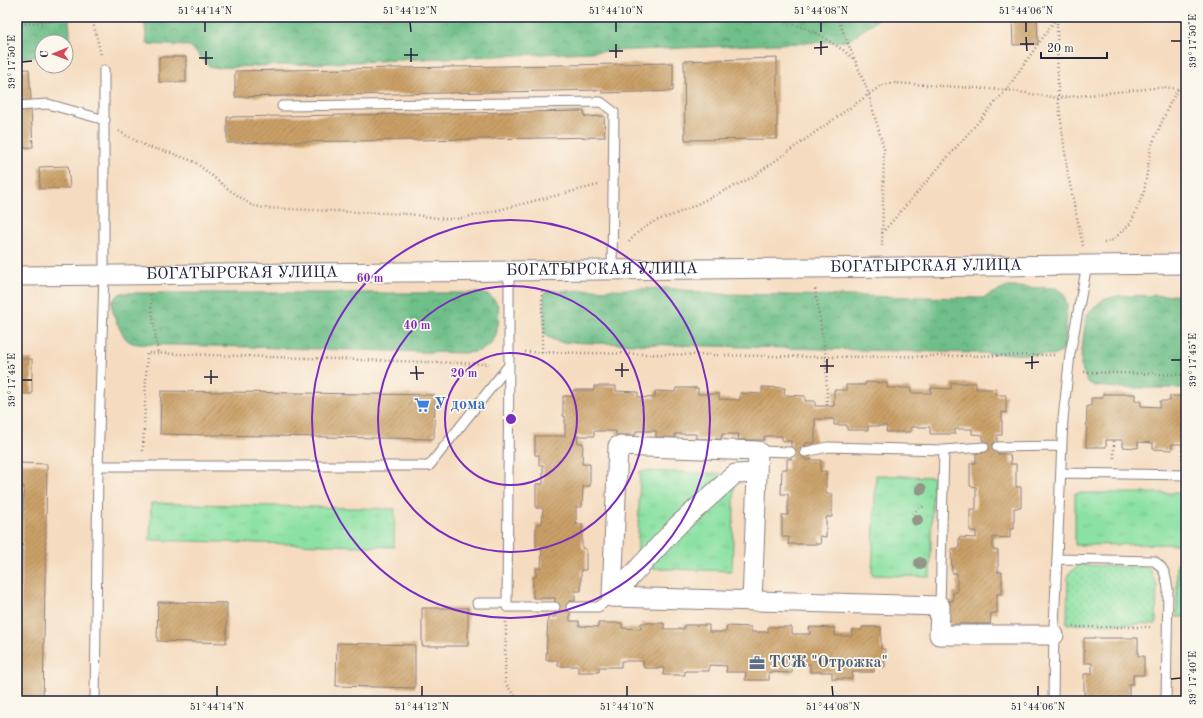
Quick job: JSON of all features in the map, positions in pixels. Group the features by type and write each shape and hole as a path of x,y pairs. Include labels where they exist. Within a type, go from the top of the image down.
{"street":[{"name":"БОГАТЫРСКАЯ УЛИЦА","path":"17,276 1186,264"},
{"path":"612,597 618,446 758,451 752,601"},
{"path":"612,597 678,524 735,474 757,473"},
{"path":"612,597 940,606 939,635 1054,631"}],"lane":[{"path":"95,701 98,466 104,274 104,70"},
{"path":"282,106 601,102 614,112 612,270"},
{"path":"17,106 48,104 105,120"},
{"path":"1053,701 1054,631 1062,446 1070,354 1086,270"},
{"path":"507,605 510,352 509,271"},
{"path":"98,466 429,466 509,365"},
{"path":"997,447 1062,446"},
{"path":"805,452 828,447 944,450 984,447"},
{"path":"940,606 944,450"},
{"path":"758,451 791,452"},
{"path":"1061,473 1186,475"},
{"path":"1057,559 1154,561 1161,566 1165,573 1168,589 1166,701"},
{"path":"571,607 598,607 612,597"},
{"path":"477,603 555,607"}],"path":[{"path":"17,24 112,17"},
{"path":"775,17 815,32 843,50 856,61"},
{"path":"838,17 868,94 884,149 882,248"},
{"path":"92,18 104,70"},
{"path":"882,233 1006,90 1057,18"},
{"path":"1057,18 1058,98 1068,175 1084,248"},
{"path":"628,243 638,232 655,221 676,214 751,178 882,85 893,83 1006,90 1058,98 1164,87 1186,90"},
{"path":"1098,245 1113,240 1131,223 1144,192 1151,147 1170,103 1178,89"},
{"path":"105,120 127,136 148,147 171,153 195,162 250,205 264,208 408,214 456,219 478,215 614,181"},
{"path":"811,268 826,358 827,406"},
{"path":"542,287 542,352"},
{"path":"149,293 158,354"},
{"path":"510,352 826,358 1070,354"},
{"path":"142,466 147,353 509,365"},
{"path":"1068,372 1186,375"},
{"path":"507,605 505,683 518,700 625,701"},
{"path":"1054,631 1167,627"}],"green space":[{"path":"17,17 69,17 70,34 34,34 34,57 17,58"},
{"path":"144,17 881,17 848,41 211,68 190,46 147,44"},
{"path":"1008,287 1056,288 1064,294 1067,306 1065,344 1062,352 1054,355 558,342 544,335 544,293 548,291 666,288 719,294 983,298"},
{"path":"121,293 481,293 491,297 497,303 499,310 497,332 493,342 487,347 474,352 463,353 138,344 127,339 120,330 113,311 112,302"},
{"path":"1186,295 1186,388 1119,388 1095,386 1087,382 1081,366 1081,358 1086,316 1094,307 1103,300 1116,296"},
{"path":"640,471 735,474 732,571 637,568"},
{"path":"876,475 933,477 930,577 872,575"},
{"path":"1075,493 1184,493 1184,544 1075,545"},
{"path":"151,503 395,509 394,547 150,540"},
{"path":"1177,563 1186,563 1186,617 1177,617"},
{"path":"1080,565 1148,567 1157,585 1156,624 1067,624 1068,574"}],"building":[{"path":"1012,17 1037,17 1038,44 1013,45"},
{"path":"159,57 186,57 186,82 159,82"},
{"path":"777,58 777,139 685,140 684,61"},
{"path":"673,63 673,91 602,93 602,90 235,97 235,71"},
{"path":"29,69 31,100 17,101 17,70"},
{"path":"31,109 33,147 17,148 17,110"},
{"path":"584,111 585,117 604,116 605,137 227,143 227,117"},
{"path":"68,166 70,188 40,189 39,167"},
{"path":"17,359 32,359 32,394 17,394"},
{"path":"866,382 887,383 887,388 911,388 911,393 931,393 931,388 951,389 951,383 976,383 976,389 996,389 996,395 1006,395 1006,413 1002,412 1002,435 997,435 997,454 1010,454 1011,464 1016,464 1016,487 1021,487 1021,508 1014,508 1014,529 1010,529 1010,538 993,537 993,550 998,550 998,572 1002,572 1002,594 997,594 997,613 991,613 990,624 949,624 949,601 953,601 953,592 957,592 957,573 952,573 951,549 959,549 959,537 976,538 976,531 970,531 970,509 976,509 976,487 970,486 970,463 976,463 976,453 983,453 983,435 972,434 972,429 955,429 955,434 930,434 930,427 911,427 911,432 886,432 887,426 868,426 868,430 847,430 847,425 834,425 834,419 815,419 815,443 805,443 805,460 821,460 820,471 826,471 826,494 832,494 832,517 826,517 826,537 820,536 821,544 788,544 789,537 782,537 782,515 788,515 788,494 781,494 782,469 787,469 787,459 791,459 791,441 782,441 782,436 764,436 764,440 738,440 739,434 722,434 721,439 696,439 696,434 675,434 675,438 656,437 656,431 636,431 636,435 616,435 616,431 594,431 594,436 577,436 578,443 583,443 582,464 590,464 590,486 583,486 582,507 576,507 576,524 582,524 582,548 586,549 586,570 581,570 581,591 575,591 575,601 570,601 570,621 579,621 579,626 598,627 598,623 622,623 622,628 641,629 641,623 664,623 664,629 684,629 684,625 709,625 709,632 726,632 727,626 751,627 751,632 768,632 768,627 792,627 792,634 810,634 809,627 835,628 835,636 852,636 852,630 862,630 862,627 881,627 881,649 885,649 885,667 874,667 874,672 852,672 852,679 832,679 832,672 810,672 810,664 792,664 792,673 769,672 769,680 745,680 746,672 726,672 727,666 709,665 709,671 685,671 685,675 663,675 664,668 644,668 643,661 621,661 621,667 599,667 599,672 578,672 578,666 558,666 558,660 546,660 548,617 555,617 555,598 533,598 533,577 536,577 536,568 541,568 542,549 536,549 536,524 542,524 543,508 536,508 536,484 543,484 543,465 539,465 539,455 535,455 535,436 565,436 563,396 573,396 573,390 594,390 594,386 616,386 616,391 638,392 638,397 655,398 655,391 675,392 676,388 698,388 698,394 719,394 719,399 740,400 740,393 762,394 762,387 785,388 784,395 805,396 805,401 815,401 815,406 834,406 834,390 846,390 846,385 865,385"},
{"path":"161,391 435,395 434,439 160,434"},
{"path":"1103,394 1135,394 1135,401 1141,401 1141,406 1160,407 1160,401 1170,401 1170,396 1186,396 1186,444 1172,444 1172,450 1153,449 1153,443 1138,442 1138,448 1123,447 1123,440 1106,440 1106,447 1086,447 1087,406 1091,406 1091,398 1103,398"},
{"path":"17,463 47,464 43,701 18,701 24,486 17,486"},
{"path":"158,602 227,603 226,643 157,641"},
{"path":"422,608 468,608 468,646 422,646"},
{"path":"1084,638 1138,638 1138,656 1144,656 1144,675 1133,675 1133,684 1129,684 1129,701 1084,701 1084,674 1092,674 1092,663 1084,663"},
{"path":"337,643 415,645 415,688 336,686"}],"place":[{"name":"У дома","path":"422,405"},
{"name":"ТСЖ \"Отрожка\"","path":"757,663"}]}
